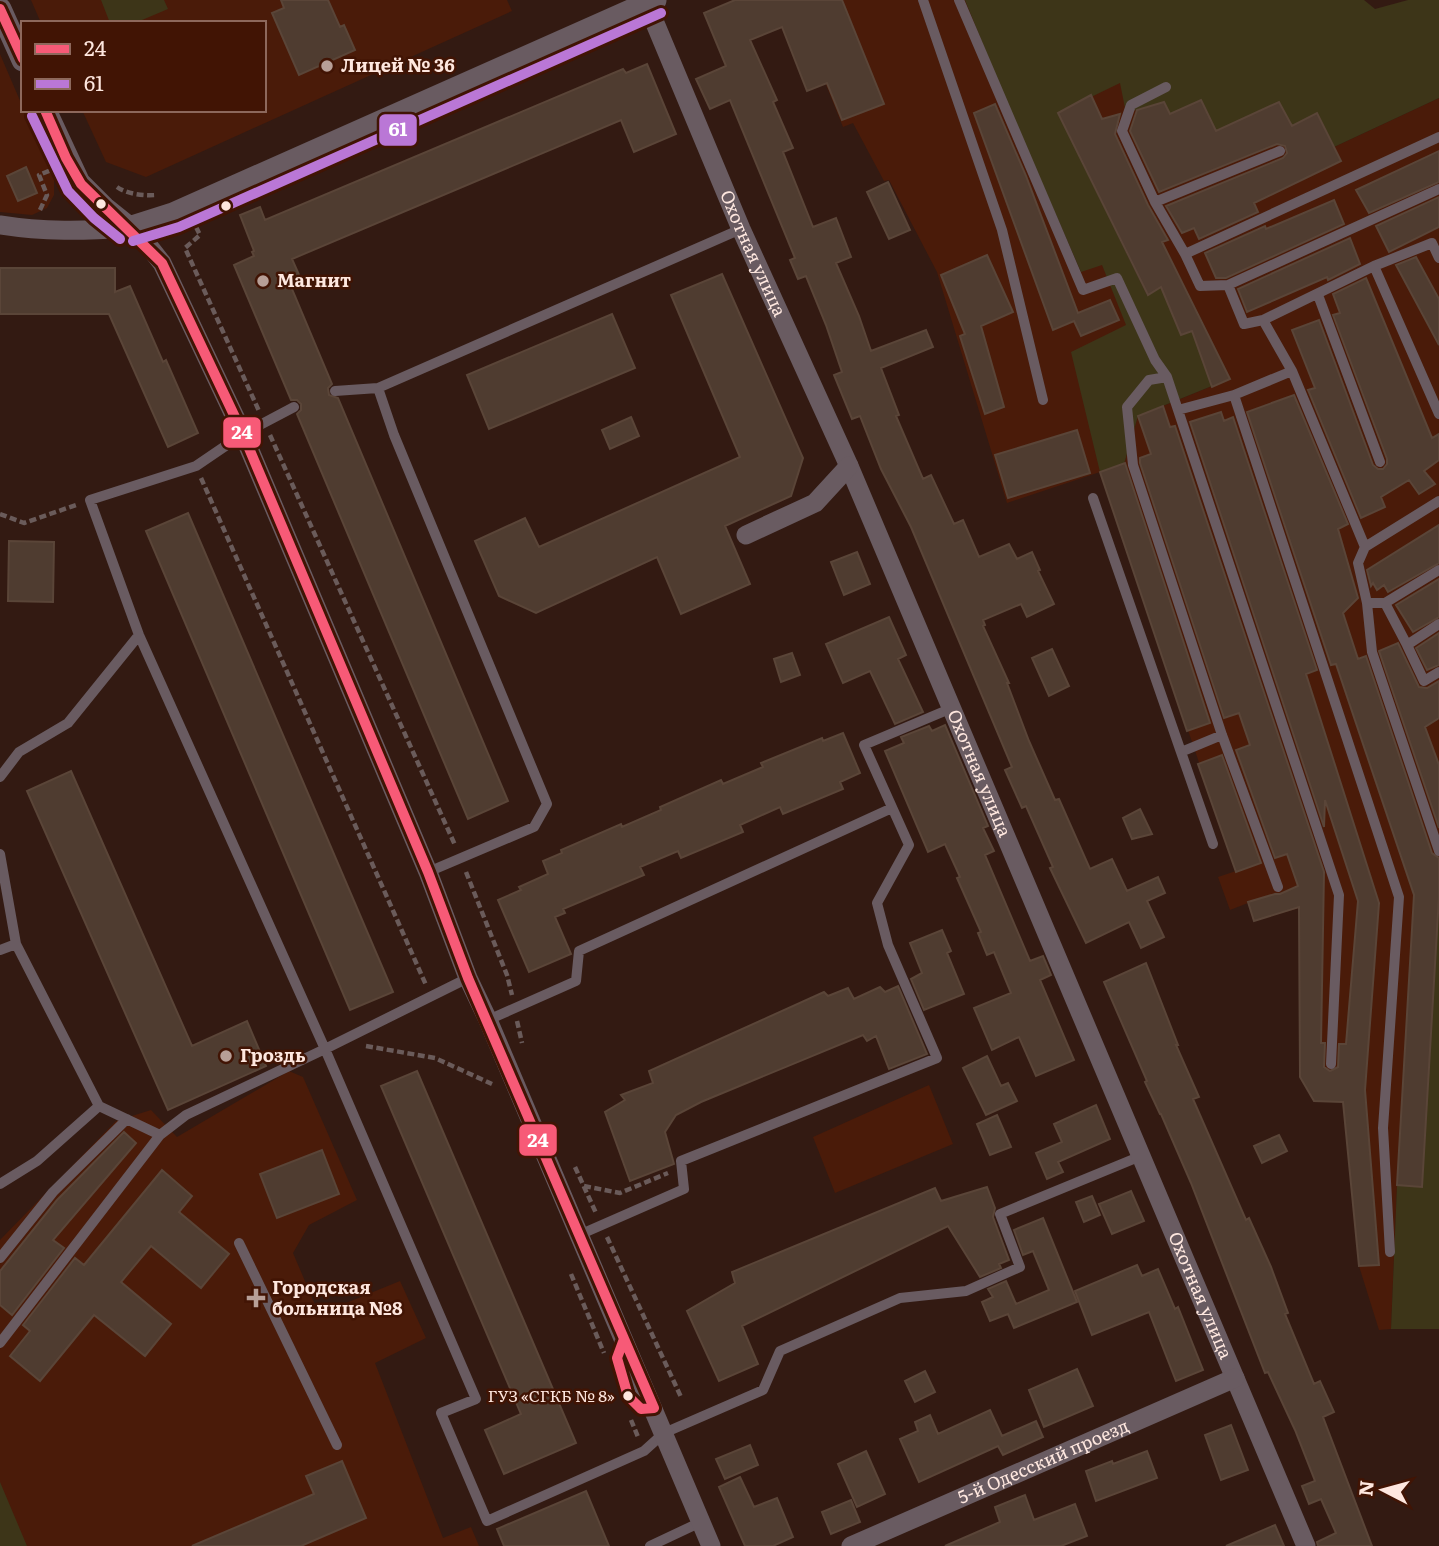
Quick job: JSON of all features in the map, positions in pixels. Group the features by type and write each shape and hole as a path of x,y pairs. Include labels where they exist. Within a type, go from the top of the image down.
{"street":[{"path":"0,225 33,230 83,232 129,228 180,211 651,2"},
{"name":"Охотная улица","path":"651,2 741,229 849,466 1306,1546"},
{"path":"0,9 21,56"},
{"path":"46,112 79,183 147,244 162,263 243,434 428,872 468,978 711,1546"},
{"path":"746,535 815,503 849,466"},
{"name":"5-й Одесский проезд","path":"851,1546 1235,1378"}],"lane":[{"path":"923,0 1002,230 1043,400"},
{"path":"960,0 1083,290 1117,278 1154,360 1167,377 1339,895 1331,1064"},
{"path":"1166,88 1131,105 1122,131 1155,202 1200,286 1228,285 1439,189"},
{"path":"1185,254 1439,137"},
{"path":"1155,202 1280,151"},
{"path":"335,391 378,388 741,229"},
{"path":"1228,285 1244,324 1263,320 1374,266 1435,241 1439,258"},
{"path":"1374,266 1439,415"},
{"path":"1318,295 1380,462"},
{"path":"1263,320 1292,371 1365,547"},
{"path":"1178,410 1234,395 1292,371"},
{"path":"1167,377 1149,380 1127,407 1133,465 1222,735 1278,887"},
{"path":"378,388 394,435 547,804 534,827 428,872"},
{"path":"1234,395 1399,897 1383,1128 1390,1252"},
{"path":"294,407 243,434 196,466 90,500 139,635 325,1049 476,1399 441,1413 487,1521 644,1451 664,1433 763,1390 780,1351 900,1298 966,1291 1020,1267 1000,1214 1142,1156"},
{"path":"1093,498 1213,844"},
{"path":"1439,501 1365,547 1358,563 1367,603 1372,652 1439,851"},
{"path":"1367,603 1385,603 1439,570"},
{"path":"1385,603 1424,681 1439,672"},
{"path":"1407,645 1439,624"},
{"path":"0,777 19,752 68,723 139,635"},
{"path":"579,1235 684,1189 681,1161 937,1058 888,945 877,903 909,845 864,745 952,708"},
{"path":"1181,752 1222,735"},
{"path":"488,1020 576,981 579,951 892,808"},
{"path":"0,854 16,944 99,1106 160,1135"},
{"path":"0,950 16,944"},
{"path":"0,1343 160,1135 186,1115 468,978"},
{"path":"0,1184 37,1161 99,1106"},
{"path":"0,1258 53,1192 127,1119"},
{"path":"239,1243 337,1445"},
{"path":"650,1546 701,1522"}],"path":[{"path":"29,214 40,212 47,195 39,175 70,163"},
{"path":"196,466 431,997"},
{"path":"0,514 24,523 90,500"},
{"path":"340,1042 435,1058 492,1084"},
{"path":"487,1072 497,1097"},
{"path":"584,1186 620,1193 681,1167"},
{"path":"571,1274 607,1363"},
{"path":"628,1413 644,1451"}],"shaded area":[{"name":"Лицей № 36","path":"31,0 507,0 512,11 146,177 106,162 83,112 266,112 266,21 40,21"},
{"path":"101,0 164,0 168,9 140,21 109,21"},
{"path":"792,0 965,0 1080,271 1102,264 1127,325 1124,463 1138,416 1212,386 1192,332 1181,335 1160,288 1148,295 1058,113 1120,82 1164,102 1170,114 1201,100 1317,113 1334,147 1439,98 1439,896 1422,1187 1397,1186 1391,1329 1379,1330 1359,1266 1343,1102 1314,1101 1300,1077 1299,908 1254,921 1248,903 1230,910 1218,877 1236,871 1100,472 1007,503 937,272 889,180 884,181 853,123 843,127"},
{"path":"965,0 1364,0 1375,9 1408,0 1439,0 1439,98 1334,147 1317,113 1292,126 1216,131 1201,100 1170,114 1164,102 1126,113 1120,83 1058,113 1147,295 1161,287 1181,335 1192,331 1212,386 1138,416 1124,464 1100,472 1071,352 1126,325 1102,265 1081,272"},
{"path":"0,54 21,103 21,112 25,112 54,180 54,195 47,208 32,215 0,212"},
{"path":"1439,896 1439,1329 1391,1329 1397,1185 1422,1187"},
{"name":"Городская больница №8","path":"289,1071 303,1077 357,1200 309,1225 293,1253 319,1314 400,1281 426,1338 375,1363 443,1538 471,1527 479,1546 0,1546 0,1240 116,1121 151,1110 177,1137"},
{"path":"929,1085 953,1144 835,1193 813,1137"},
{"path":"0,1482 27,1546 0,1546"}],"building":[{"path":"281,0 328,0 340,27 344,25 355,50 299,75 272,13 284,8"},
{"path":"735,0 842,0 884,104 842,120 827,83 807,91 782,27 750,40 777,100 773,102 793,148 783,152 813,227 836,218 851,257 836,263 871,351 926,330 933,347 881,368 899,415 896,416 923,479 931,475 954,524 963,520 979,557 1009,544 1017,559 1032,552 1054,604 1027,617 1021,604 983,620 983,626 1009,683 1029,741 1055,800 1059,799 1090,869 1112,859 1127,891 1158,877 1165,893 1147,901 1164,937 1141,948 1129,922 1086,943 1050,868 1053,867 1026,806 1022,808 1005,770 1012,767 911,527 881,469 860,416 852,419 834,375 842,372 826,325 806,276 798,279 790,260 795,258 730,100 710,109 696,79 726,66 704,13"},
{"path":"647,64 676,134 634,152 621,120 292,259 300,277 289,282 332,384 328,388 329,395 338,398 508,801 468,819 297,414 301,410 301,404 297,400 291,400 234,265 254,256 240,215 260,207 265,220 623,69 626,73"},
{"path":"1091,95 1102,119 1120,114 1115,134 1148,205 1168,240 1162,242 1230,379 1212,387 1192,331 1181,335 1161,287 1148,295 1058,113"},
{"path":"1201,100 1216,131 1279,102 1292,126 1317,113 1341,161 1254,203 1258,212 1199,239 1194,228 1182,233 1166,206 1283,158 1287,153 1285,146 1277,144 1159,192 1130,131 1137,110 1164,102 1170,114"},
{"path":"995,104 1026,176 1078,313 1110,300 1119,320 1081,336 1074,321 1053,330 974,113"},
{"path":"1439,151 1439,182 1369,213 1356,190"},
{"path":"26,167 37,193 18,201 7,176"},
{"path":"888,182 910,230 889,239 867,192"},
{"path":"1439,197 1439,227 1389,252 1376,226"},
{"path":"1334,200 1344,224 1226,278 1216,278 1205,253 1265,226 1266,229"},
{"path":"1350,238 1360,264 1328,280 1327,277 1247,312 1238,289"},
{"path":"987,255 1013,312 981,326 1004,407 985,414 960,336 965,334 941,275"},
{"path":"1416,257 1439,299 1439,345 1396,265"},
{"path":"0,268 115,268 115,292 130,286 198,433 168,447 109,314 0,314"},
{"path":"722,274 803,458 791,496 725,526 750,584 681,614 657,557 536,613 499,596 475,541 525,518 539,547 740,457 671,295"},
{"path":"1366,278 1432,438 1439,434 1439,460 1424,471 1435,484 1419,494 1409,480 1381,497 1385,507 1361,518 1308,390 1315,388 1292,330 1319,320 1373,465 1383,469 1387,459 1333,315 1340,313 1333,294"},
{"path":"612,314 635,368 489,429 467,375"},
{"path":"1294,395 1348,524 1338,529 1358,598 1343,613 1358,659 1366,656 1432,853 1439,858 1422,1187 1397,1185 1414,895 1336,664 1331,665 1247,412"},
{"path":"1163,406 1170,427 1175,426 1324,872 1321,1043 1325,1043 1324,1067 1330,1071 1338,1067 1339,1044 1346,1044 1358,901 1325,800 1324,827 1190,422 1221,412 1224,421 1233,417 1317,670 1306,674 1379,903 1365,1090 1379,1265 1359,1266 1343,1102 1314,1101 1300,1077 1299,907 1254,921 1248,902 1280,894 1298,886 1287,854 1275,858 1236,750 1250,745 1239,713 1224,718 1140,463 1140,458 1151,454 1138,416"},
{"path":"631,417 639,436 610,449 602,430"},
{"path":"1077,430 1090,473 1008,498 995,455"},
{"path":"1125,463 1210,723 1187,731 1100,472"},
{"path":"188,513 393,992 350,1010 146,531"},
{"path":"1439,525 1439,563 1388,592 1384,585 1377,590 1373,583 1371,586 1367,570"},
{"path":"9,541 54,542 53,602 8,601"},
{"path":"857,552 870,584 844,595 831,562"},
{"path":"1439,579 1439,617 1413,632 1396,605"},
{"path":"889,617 906,655 898,659 923,712 895,724 870,671 843,683 826,644"},
{"path":"1439,633 1439,665 1427,670 1416,648"},
{"path":"1398,643 1419,687 1427,688 1439,681 1439,718 1425,727 1439,765 1439,828 1379,651"},
{"path":"1052,649 1069,686 1049,696 1032,658"},
{"path":"792,653 800,675 781,682 774,659"},
{"path":"945,725 988,826 983,828 994,851 985,855 1030,961 1043,956 1051,975 1040,980 1074,1060 1036,1076 1019,1037 992,1050 974,1008 1011,993 994,952 987,955 978,933 981,932 945,844 928,852 885,751 904,743 901,737 929,726 932,731"},
{"path":"843,733 860,773 840,782 843,789 783,814 780,807 740,825 743,832 681,858 678,851 640,867 644,875 563,909 565,913 555,917 571,954 529,972 498,900 548,874 543,861 562,853 561,850 661,810 660,807 721,780 723,784 763,767 761,763 822,738 823,741"},
{"path":"1222,755 1261,863 1236,872 1198,764"},
{"path":"71,771 192,1046 247,1021 266,1066 168,1110 27,791"},
{"path":"1140,809 1152,834 1132,839 1123,818"},
{"path":"942,930 951,951 947,953 964,994 924,1010 911,979 922,973 910,943"},
{"path":"1146,963 1176,1045 1199,1097 1193,1099 1246,1220 1249,1218 1271,1267 1288,1313 1285,1314 1314,1384 1320,1381 1334,1412 1323,1417 1372,1546 1318,1546 1317,1542 1336,1533 1321,1499 1309,1504 1302,1486 1315,1481 1295,1430 1268,1372 1265,1373 1191,1183 1104,982"},
{"path":"898,986 927,1054 889,1069 876,1036 867,1041 863,1035 701,1102 676,1115 665,1132 674,1164 630,1181 605,1112 625,1100 621,1095 653,1083 649,1071 824,992 828,996 848,988 854,999 880,987 885,992"},
{"path":"987,1056 1001,1086 1008,1083 1017,1101 986,1115 963,1068"},
{"path":"417,1071 576,1443 504,1474 485,1430 521,1414 381,1086"},
{"path":"1096,1105 1110,1139 1058,1162 1063,1172 1047,1179 1036,1153 1062,1142 1054,1124"},
{"path":"997,1115 1011,1147 990,1155 977,1124"},
{"path":"124,1132 136,1143 53,1240 64,1248 12,1315 0,1305 0,1271 57,1200"},
{"path":"1279,1135 1287,1151 1262,1163 1254,1146"},
{"path":"322,1150 339,1194 277,1218 260,1174"},
{"path":"162,1170 192,1196 179,1212 229,1254 201,1288 151,1246 121,1282 171,1324 145,1356 94,1315 40,1381 10,1356 30,1331 23,1325 75,1258 84,1265"},
{"path":"987,1187 995,1208 993,1217 1009,1260 999,1264 1001,1268 980,1277 948,1226 742,1326 758,1364 719,1381 687,1311 735,1283 732,1272 935,1188 941,1201"},
{"path":"1131,1191 1144,1221 1112,1234 1099,1204"},
{"path":"1092,1196 1100,1215 1084,1222 1076,1202"},
{"path":"1043,1218 1077,1302 1014,1328 1008,1314 990,1321 982,1302 993,1297 988,1289 1006,1281 1016,1304 1049,1290 1033,1251 1023,1255 1014,1230"},
{"path":"1137,1265 1142,1276 1158,1269 1175,1309 1178,1307 1203,1370 1176,1381 1149,1312 1092,1335 1075,1291"},
{"path":"1077,1369 1093,1406 1044,1427 1029,1390"},
{"path":"925,1371 935,1392 915,1402 905,1381"},
{"path":"990,1410 1002,1436 1036,1421 1043,1437 1003,1455 998,1446 919,1482 900,1439 918,1431 915,1422 930,1415 938,1434"},
{"path":"1231,1425 1248,1470 1221,1480 1205,1435"},
{"path":"750,1445 758,1465 725,1479 716,1459"},
{"path":"866,1451 885,1494 857,1507 838,1464"},
{"path":"1147,1451 1157,1478 1096,1501 1086,1471"},
{"path":"342,1461 366,1518 301,1546 192,1546 314,1494 306,1476"},
{"path":"740,1477 754,1507 777,1498 793,1537 773,1546 745,1546 719,1487"},
{"path":"586,1491 609,1546 504,1546 497,1529"},
{"path":"1025,1495 1034,1520 1075,1504 1087,1536 1061,1546 945,1546 1000,1522 995,1507"},
{"path":"851,1500 860,1522 831,1534 822,1512"},
{"path":"1275,1525 1284,1546 1226,1546"}],"transit line":[{"name":"24","path":"0,9 21,55"},
{"name":"61","path":"133,241 179,227 661,13"},
{"name":"24","path":"46,112 81,184 162,263 243,434 428,872 468,978 654,1408 641,1409 628,1396 617,1358 624,1339"},
{"name":"61","path":"32,116 68,191 94,218 120,239"}],"place":[{"name":"Лицей № 36","path":"327,66"},
{"name":"Магнит","path":"263,281"},
{"name":"Гроздь","path":"226,1056"},
{"name":"Городская больница №8","path":"256,1298"},
{"name":"ГУЗ «СГКБ № 8»","path":"628,1396"}]}
